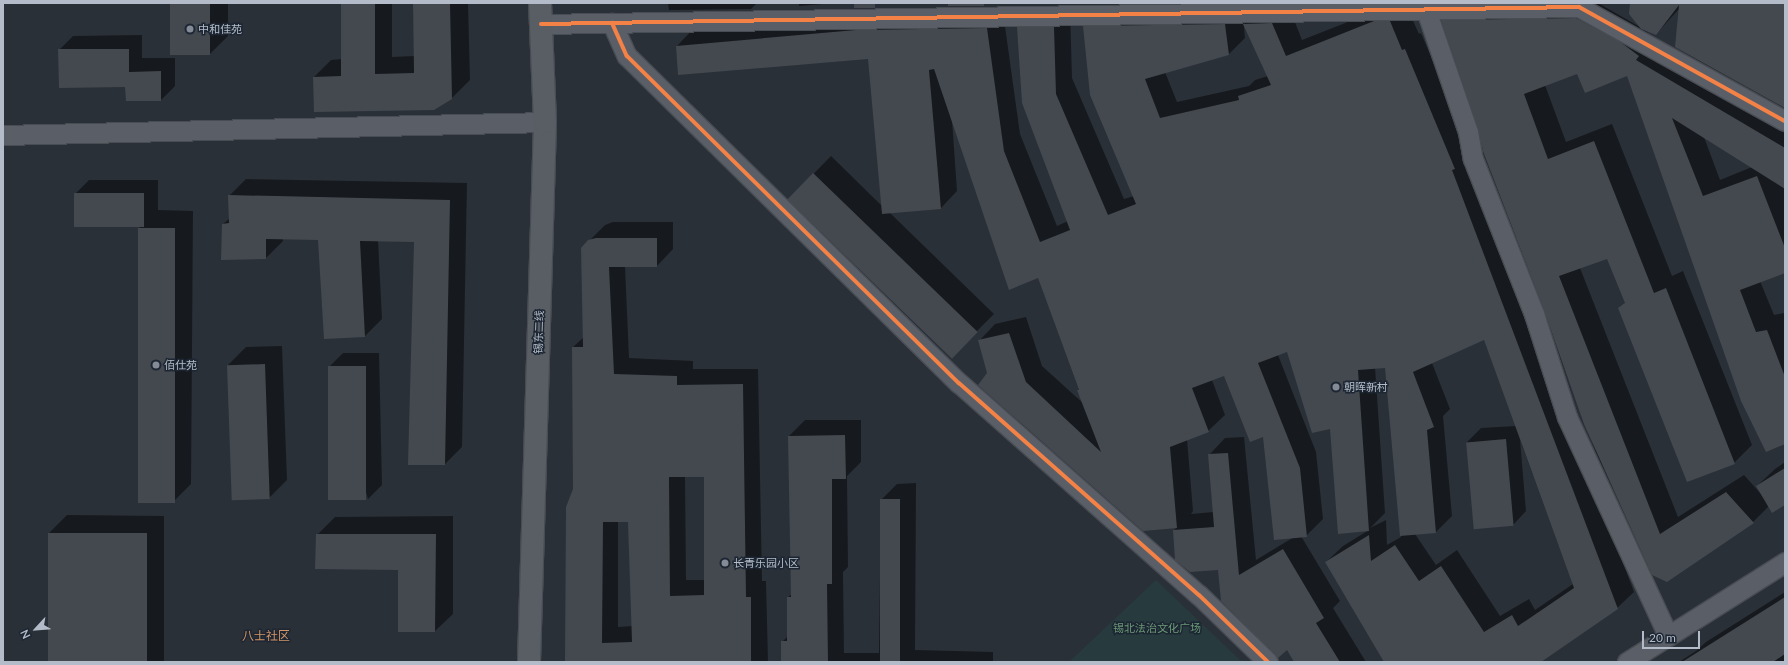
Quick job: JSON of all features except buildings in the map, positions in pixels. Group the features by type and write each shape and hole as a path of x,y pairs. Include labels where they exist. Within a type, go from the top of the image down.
{"main road":[{"name":"锡东二线","path":"529,662 545,122 541,14"}],"street":[{"path":"541,14 612,23 1426,10 1578,5 1785,121"},
{"path":"1426,10 1468,132 1473,159 1534,314 1567,417 1668,636"},
{"path":"612,23 628,56 960,383 1199,595 1268,662"},
{"path":"3,135 545,122"},
{"path":"1627,662 1785,562"}],"green space":[{"name":"锡北法治文化广场","path":"1156,580 1242,662 1069,662"}],"cycle path":[{"path":"541,24 1579,7 1785,121"},
{"path":"612,23 627,56 959,383 1199,595 1268,662"}],"place":[{"name":"中和佳苑","path":"190,29"},
{"name":"佰仕苑","path":"156,365"},
{"name":"朝晖新村","path":"1336,387"},
{"name":"长青乐园小区","path":"725,563"}],"district":[{"name":"八士社区","path":"266,636"}]}
